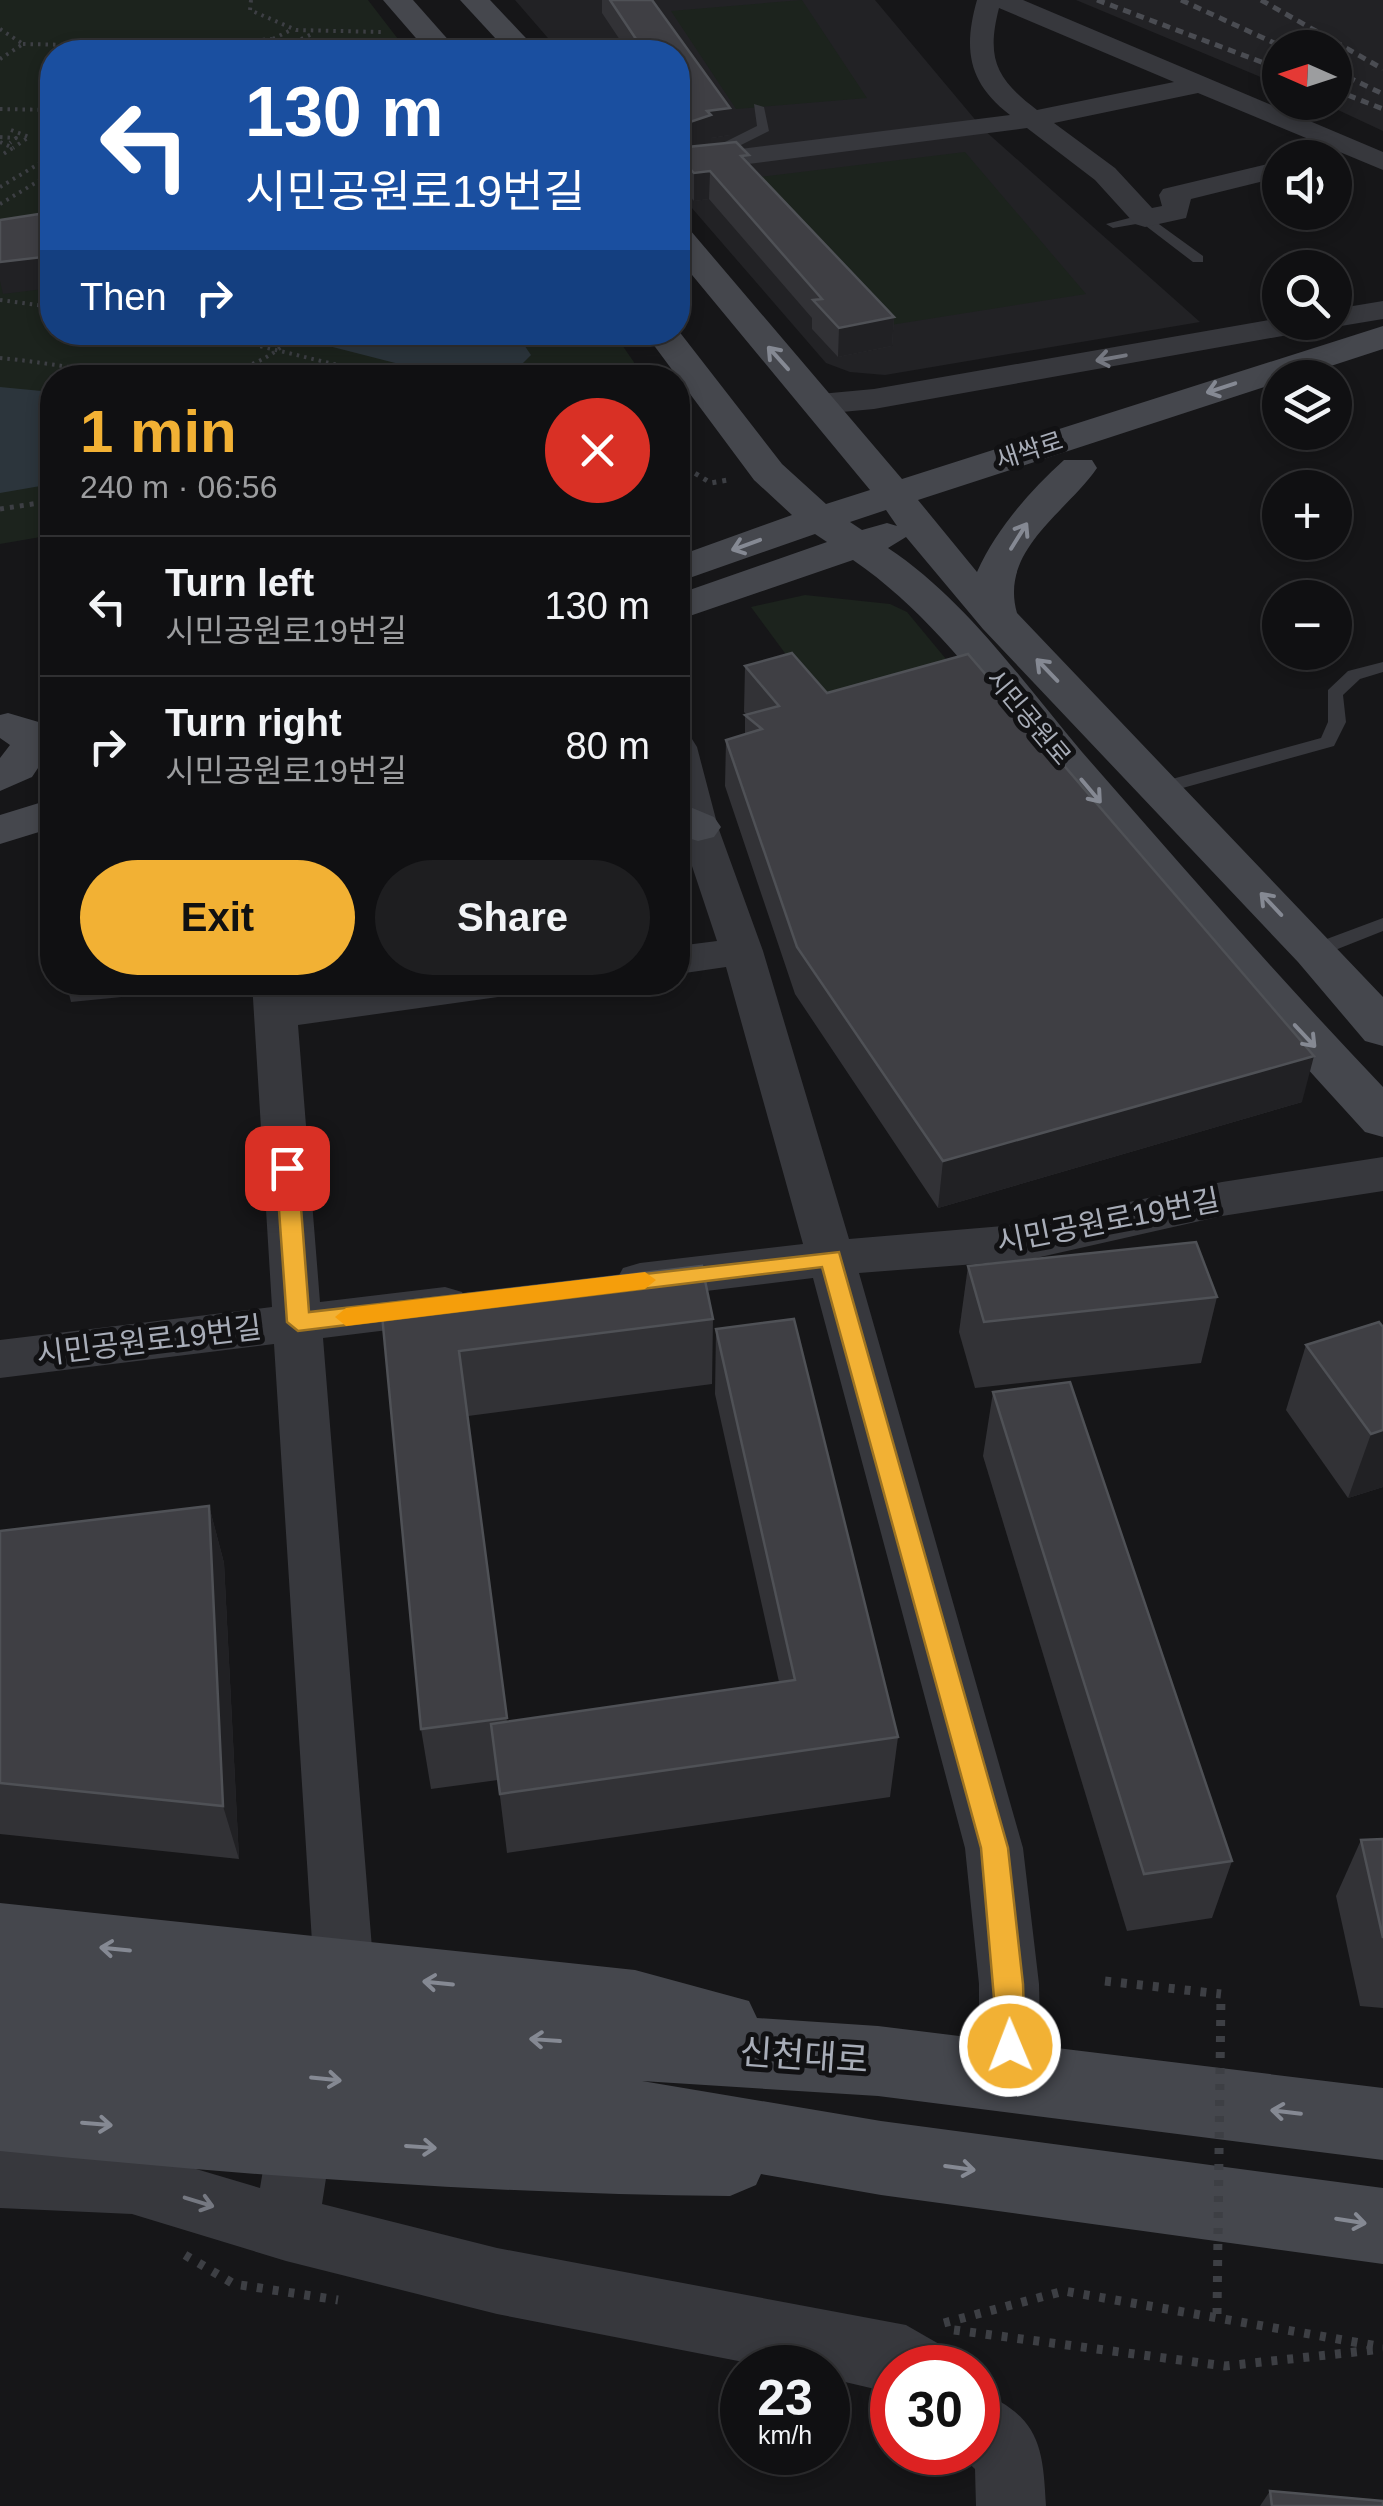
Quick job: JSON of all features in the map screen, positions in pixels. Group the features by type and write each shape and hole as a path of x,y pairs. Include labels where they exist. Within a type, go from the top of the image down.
{"main road":[{"path":"397,0 433,40"},
{"path":"474,0 512,40"},
{"name":"시민공원로","path":"690,251 905,508 943,560 979,628 1245,972 1383,1119"},
{"name":"새싹로","path":"690,604 860,546 905,508 1383,337"},
{"name":"시민공원로","path":"671,345 686,365"},
{"path":"1352,376 1383,366"},
{"name":"시민공원로","path":"690,370 768,472 819,518 979,628 1161,788 1383,1029"},
{"name":"새싹로","path":"690,566 819,518 905,508 1078,468 1262,406"},
{"path":"757,584 800,584 913,604 979,628 992,589 1017,538 1048,495 1078,468"},
{"path":"3,719 40,709"},
{"path":"3,719 40,724"},
{"path":"0,777 16,767 32,745 26,732 3,719"},
{"path":"0,786 40,775"},
{"path":"0,830 40,816"},
{"path":"0,1936 635,2004 878,2061"},
{"path":"0,1988 226,2039 583,2108 881,2158 1383,2226"},
{"name":"신천대로","path":"226,2039 501,2037 878,2061 1383,2124"},
{"path":"0,2052 226,2039"},
{"path":"0,2115 300,2140 614,2159 881,2158"}],"street":[{"path":"989,0 980,34 982,64 1000,94 1104,174 1145,218 1176,212 1177,199 1173,194 1262,173"},
{"path":"1002,0 1195,86 1371,156"},
{"path":"690,161 1036,120 1195,86"},
{"path":"1352,315 1383,310"},
{"path":"820,404 874,399 1262,330"},
{"path":"690,827 742,951 994,1848 1008,1984 1010,2078"},
{"path":"690,958 742,951"},
{"path":"275,998 318,995"},
{"name":"시민공원로19번길","path":"275,998 298,1322"},
{"name":"시민공원로19번길","path":"594,1286 831,1258 1027,1242 1222,1199 1383,1174"},
{"name":"시민공원로19번길","path":"0,1359 496,1298"},
{"path":"298,1322 344,1973"},
{"path":"286,2228 300,2140"},
{"path":"0,2176 132,2182 286,2228 516,2285 870,2352"},
{"path":"1000,2446 1009,2454 1011,2506"}],"lane":[{"path":"690,158 752,137 764,128 758,107"},
{"path":"1114,224 1145,218 1198,258"},
{"path":"1161,788 1328,742 1337,722 1334,694 1354,675 1383,667"},
{"path":"1315,951 1383,924"}],"path":[{"path":"251,0 250,10 265,22 292,30 392,32"},
{"path":"0,29 22,44 40,44"},
{"path":"260,40 292,30"},
{"path":"299,40 314,33"},
{"path":"0,59 22,44"},
{"path":"0,110 40,110"},
{"path":"0,121 7,110"},
{"path":"0,156 29,137 10,130"},
{"path":"0,140 12,145"},
{"path":"0,188 40,163"},
{"path":"0,204 40,179"},
{"path":"0,300 40,305"},
{"path":"265,345 343,365"},
{"path":"252,365 287,345"},
{"path":"0,358 74,365"},
{"path":"690,470 711,483"},
{"path":"0,510 40,502"},
{"path":"1105,1981 1220,1994 1217,2314"},
{"path":"1064,2291 1217,2314 1383,2348"},
{"path":"1000,2352 1225,2366 1383,2348"}],"shaded area":[{"path":"0,0 368,0 399,40 40,40 40,345 622,345 636,365 40,365 40,537 0,544"},
{"path":"515,0 875,0 983,129 1200,322 885,375 850,372 826,363 690,206 690,40 550,40"},
{"path":"802,0 867,98 736,109 671,11"},
{"path":"1076,0 1383,0 1383,131 1352,117 1352,30 1262,30 1262,78"},
{"path":"965,152 1086,294 884,326 752,178"},
{"path":"325,345 524,345 531,355 521,365 403,365"},
{"path":"0,387 40,391 40,486 0,493"},
{"path":"805,595 890,604 907,612 970,688 835,721 751,607"}],"building":[{"path":"610,0 652,0 681,40 637,40"},
{"path":"690,53 730,108 707,111 711,115 690,122"},
{"path":"736,142 749,155 741,156 894,317 839,328 813,300 822,299 710,171 694,173 690,169 690,147"},
{"path":"40,214 40,257 0,262 0,220"},
{"path":"792,653 827,693 968,654 1314,1056 943,1161 797,947 726,740 762,729 745,715 779,706 745,666"},
{"path":"1196,1242 1217,1297 984,1322 968,1266"},
{"path":"702,1266 713,1319 459,1351 507,1718 421,1729 381,1304"},
{"path":"794,1319 898,1737 500,1794 491,1724 795,1680 716,1329"},
{"path":"1379,1322 1383,1327 1383,1430 1371,1434 1306,1345"},
{"path":"1070,1382 1232,1861 1144,1874 993,1392"},
{"path":"209,1506 223,1806 0,1783 0,1531"},
{"path":"1383,1839 1383,1938 1361,1840"},
{"path":"1270,2491 1383,2501 1383,2506 1272,2506"}],"railway":[{"path":"1097,0 1262,62"},
{"path":"1181,0 1262,37"},
{"path":"1261,0 1383,69"},
{"path":"1352,79 1383,94"},
{"path":"1352,97 1383,109"}],"slow traffic":[{"path":"346,1317 645,1280"}],"route":[{"path":"287,1168 298,1322 831,1258 994,1848 1008,1984 1010,2046"}]}
